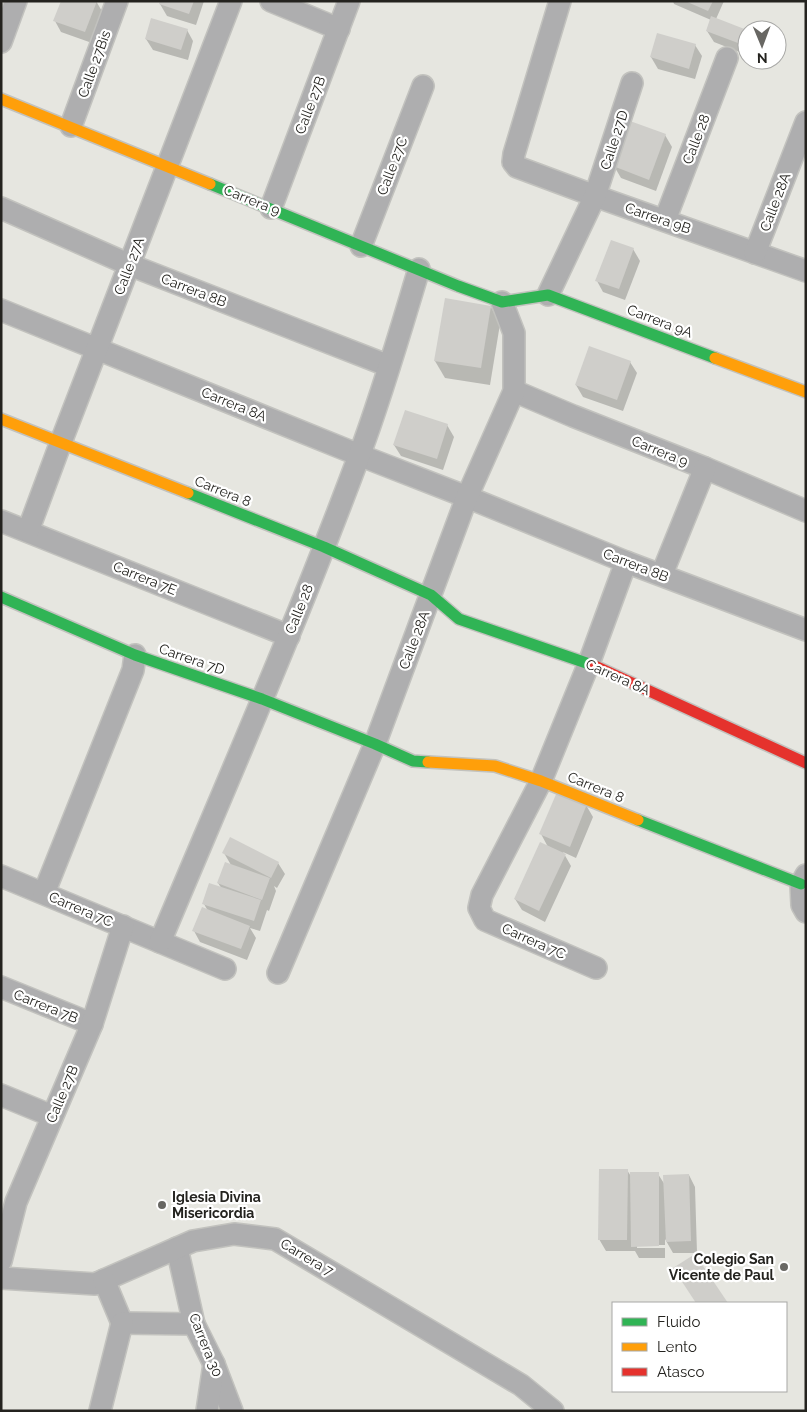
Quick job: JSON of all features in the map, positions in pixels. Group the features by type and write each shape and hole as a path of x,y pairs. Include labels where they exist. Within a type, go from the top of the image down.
{"street":[{"path":"1,42 16,1"},
{"name":"Calle 27Bis","path":"71,126 117,1"},
{"name":"Calle 27A","path":"28,531 231,1"},
{"path":"271,1 339,29"},
{"name":"Calle 27B","path":"271,208 349,1"},
{"name":"Carrera 9B","path":"560,1 513,162 518,166 596,196 806,271"},
{"name":"Calle 28","path":"665,220 727,58"},
{"name":"Calle 27D","path":"596,196 632,83"},
{"name":"Calle 27C","path":"360,246 423,86"},
{"name":"Carrera 9","path":"1,99 502,302"},
{"name":"Calle 28A","path":"755,253 806,122"},
{"path":"548,295 596,196"},
{"name":"Carrera 8B","path":"1,208 130,265 389,366"},
{"name":"Calle 28","path":"160,942 289,636 324,547 359,456 419,269"},
{"name":"Carrera 9A","path":"502,302 548,295 806,392"},
{"name":"Calle 28A","path":"278,972 375,744 467,497 514,391 514,333 502,302"},
{"name":"Carrera 8A","path":"1,310 359,456 467,497"},
{"name":"Carrera 9","path":"514,391 806,511"},
{"name":"Carrera 8","path":"1,419 324,547 431,595"},
{"path":"662,574 705,468"},
{"name":"Carrera 8B","path":"467,497 626,562 806,630"},
{"name":"Carrera 7E","path":"1,521 289,636"},
{"path":"541,781 589,663 626,562"},
{"name":"Carrera 8A","path":"431,595 459,619 589,663 806,763"},
{"name":"Carrera 7D","path":"1,597 135,655 262,699 375,744"},
{"path":"44,893 133,670 135,655"},
{"name":"Carrera 8","path":"375,744 413,762 495,766 541,781 803,880"},
{"name":"Carrera 7C","path":"541,781 482,895 479,908 485,920 596,968"},
{"name":"Carrera 7C","path":"1,876 160,942"},
{"path":"803,880 802,905 806,912"},
{"name":"Calle 27B","path":"1,1261 8,1200 52,1116 92,1024 123,926"},
{"path":"160,942 225,969"},
{"name":"Carrera 7B","path":"1,987 92,1024"},
{"path":"1,1095 52,1116"},
{"name":"Carrera 7","path":"1,1278 95,1284 192,1241 234,1234 275,1239 520,1385 553,1411"},
{"name":"Carrera 30","path":"177,1248 194,1324 214,1364 232,1411"},
{"path":"100,1411 122,1322 104,1280"},
{"path":"122,1322 194,1324"},
{"path":"207,1411 214,1364"}],"building":[{"path":"61,1 97,1 85,32 53,21"},
{"path":"160,1 194,1 189,14 159,4"},
{"path":"685,1 713,1 708,11"},
{"path":"711,16 737,26 737,43 706,31"},
{"path":"151,18 188,29 181,50 145,39"},
{"path":"657,33 696,44 689,69 650,57"},
{"path":"630,121 666,134 649,180 613,166"},
{"path":"611,240 634,248 619,289 595,281"},
{"path":"445,298 491,306 481,368 434,361"},
{"path":"589,346 631,361 617,400 575,385"},
{"path":"405,410 448,424 437,459 393,445"},
{"path":"557,792 587,804 570,847 539,834"},
{"path":"230,837 279,862 271,878 222,853"},
{"path":"540,842 566,854 539,911 514,899"},
{"path":"225,862 270,878 262,900 217,883"},
{"path":"209,883 261,900 254,921 202,904"},
{"path":"202,907 250,926 241,949 192,931"},
{"path":"599,1169 628,1169 627,1240 598,1240"},
{"path":"630,1172 659,1172 659,1246 631,1247"},
{"path":"689,1174 691,1241 666,1242 663,1175"},
{"path":"695,1254 727,1302 695,1302 673,1268"}],"traffic: fast":[{"path":"210,184 458,286 502,302 548,295 715,358"},
{"path":"188,493 324,547 431,595 459,619 595,666"},
{"path":"1,597 135,655 262,699 413,761 428,762"},
{"path":"638,820 801,884"}],"traffic: slow":[{"path":"1,99 210,184"},
{"path":"715,358 806,392"},
{"path":"1,419 188,493"},
{"path":"428,762 495,766 541,781 638,820"}],"traffic: jam":[{"path":"595,666 806,763"}],"place":[{"name":"Iglesia Divina Misericordia","path":"162,1205"},
{"name":"Colegio San Vicente de Paul","path":"784,1267"}]}
